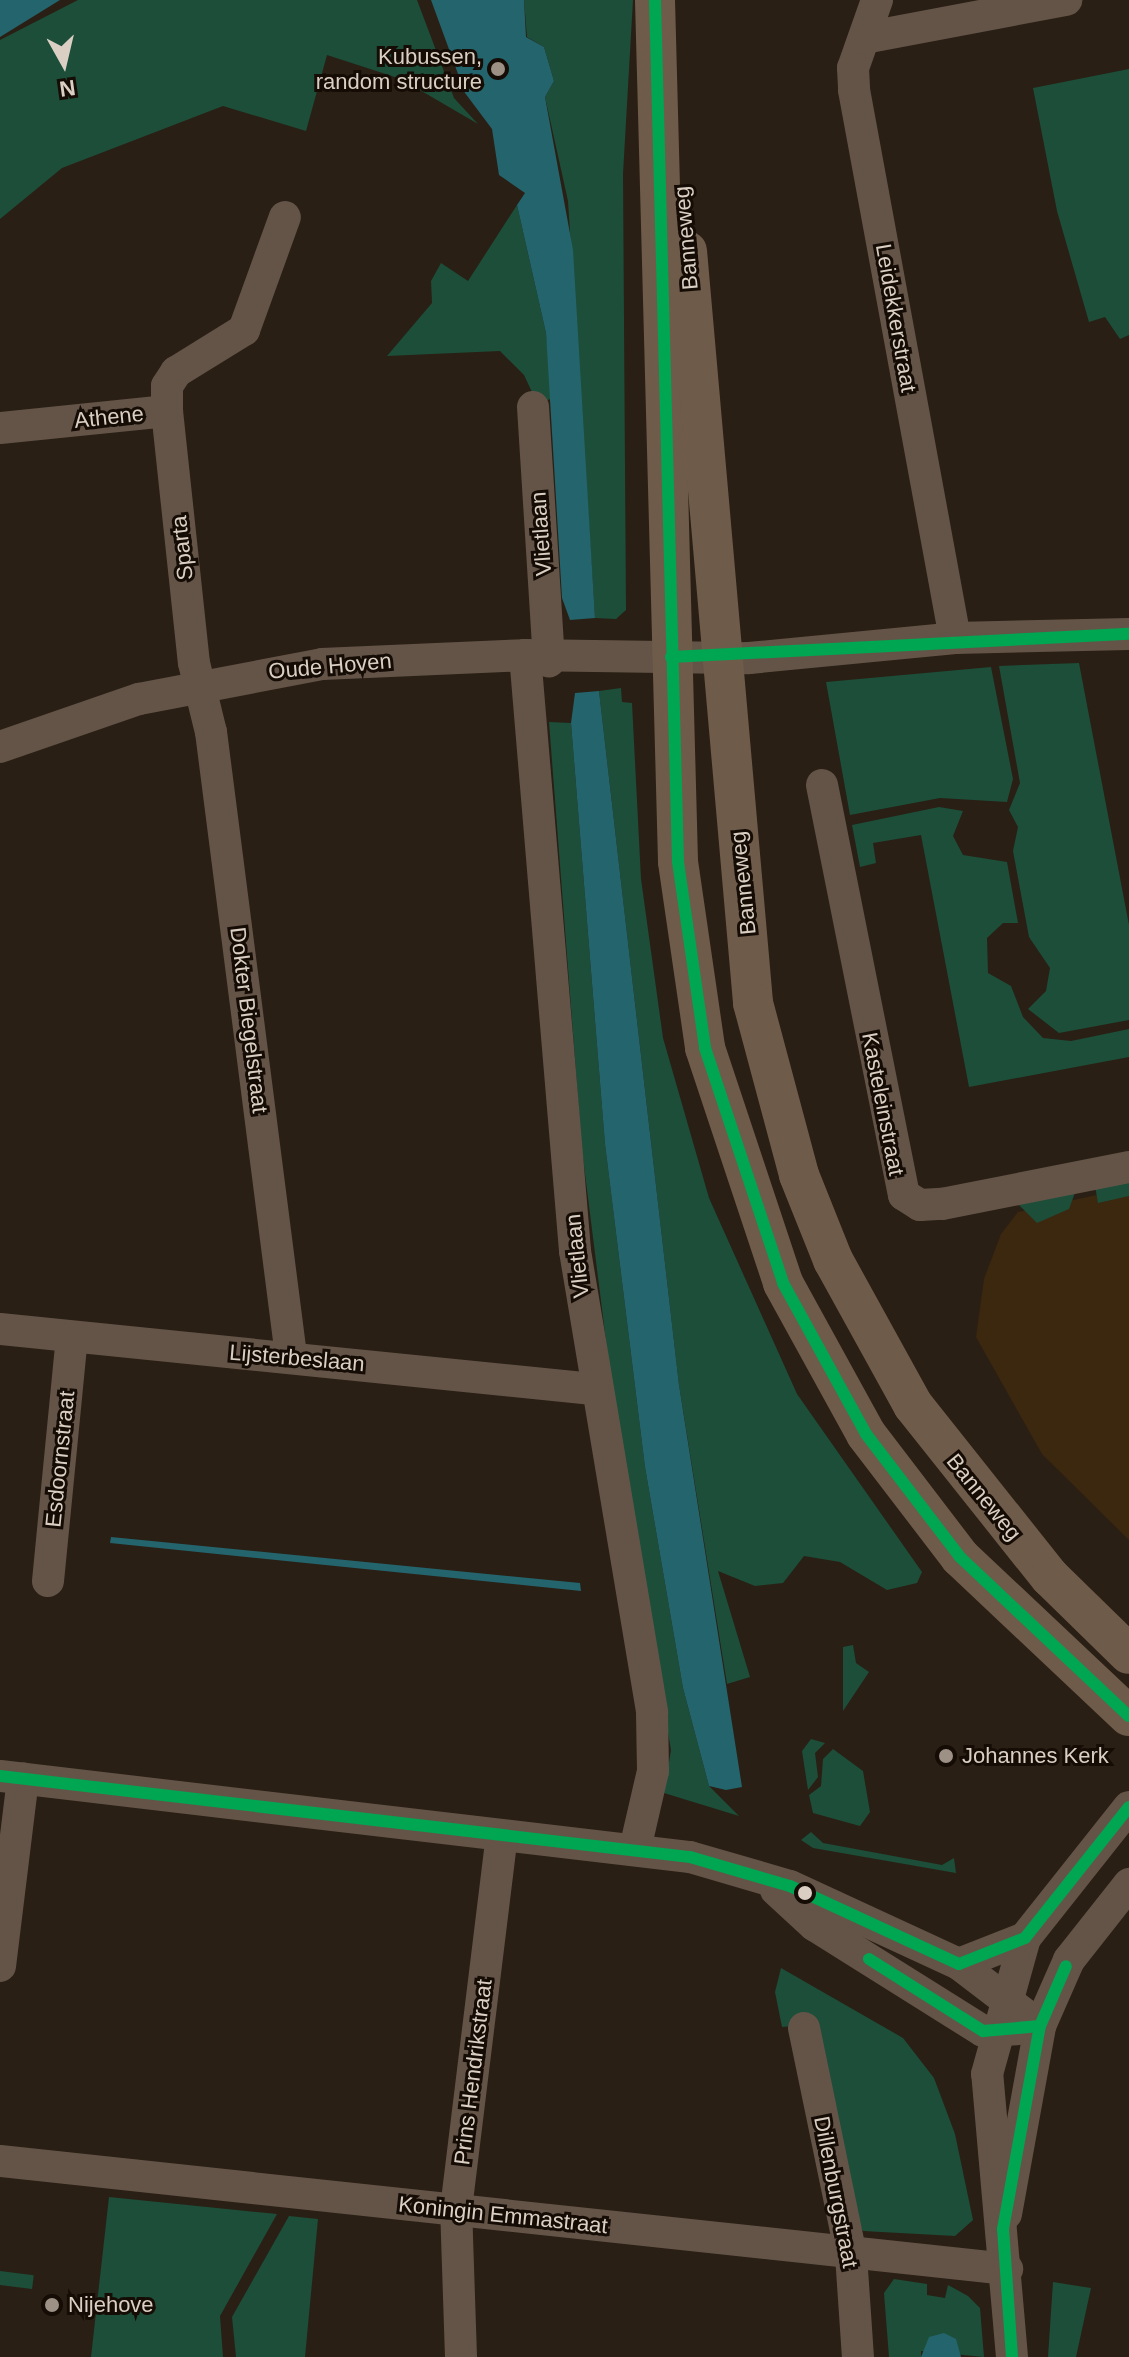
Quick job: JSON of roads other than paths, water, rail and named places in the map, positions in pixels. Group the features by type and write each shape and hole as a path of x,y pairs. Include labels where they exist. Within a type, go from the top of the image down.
{"main road":[{"name":"Banneweg","path":"655,0 671,657 686,940 735,1154 783,1283 866,1434 960,1557 1129,1716"},
{"name":"Banneweg","path":"672,0 720,657 753,1003 799,1175 833,1260 874,1341 956,1465 1050,1577 1129,1654"}],"street":[{"name":"Leidekkerstraat","path":"877,0 864,38 854,90 955,638"},
{"path":"864,38 1066,0"},
{"name":"Athene","path":"0,428 167,411 167,386 176,372 244,330 285,217"},
{"name":"Vlietlaan","path":"533,407 537,658 593,1389 652,1713 653,1771 635,1849"},
{"name":"Sparta","path":"167,411 201,684"},
{"name":"Oude Hoven","path":"0,747 201,684 322,664 720,657 955,638 1129,634"},
{"name":"Dokter Biegelstraat","path":"201,684 291,1356"},
{"name":"Kasteleinstraat","path":"822,785 904,1195 920,1205 942,1204 1129,1167"},
{"name":"Lijsterbeslaan","path":"0,1329 291,1356 593,1389"},
{"name":"Esdoornstraat","path":"48,1581 72,1338"},
{"path":"0,1966 11,1777 690,1857 769,1882 959,1964 1009,1998 1040,2026"},
{"path":"1012,2357 1007,2269 987,2074 1025,1938 1129,1807"},
{"name":"Prins Hendrikstraat","path":"461,2357 456,2209 502,1836"},
{"path":"769,1882 814,1925 983,2031 1040,2026"},
{"path":"1003,2229 1040,2026 1069,1960 1129,1884"},
{"path":"959,1964 1025,1938"},
{"name":"Dillenburgstraat","path":"804,2028 851,2255 858,2357"},
{"name":"Koningin Emmastraat","path":"0,2161 851,2255 1007,2269"}],"water":[{"path":"0,0 60,0 0,37"},
{"path":"431,0 524,0 526,37 544,47 554,81 545,97 573,250 595,618 570,620 562,598 546,333 517,205 525,193 499,175 492,129 465,93"},
{"path":"599,691 679,1385 742,1787 726,1790 709,1786 683,1688 645,1467 605,1144 571,723 575,693"},
{"path":"111,1537 580,1583 581,1591 110,1543"},
{"path":"944,2333 956,2339 961,2357 921,2357 929,2337"}],"place":[{"name":"Kubussen, random structure","path":"498,69"},
{"name":"Johannes Kerk","path":"946,1756"},
{"name":"Nijehove","path":"52,2305"}]}
